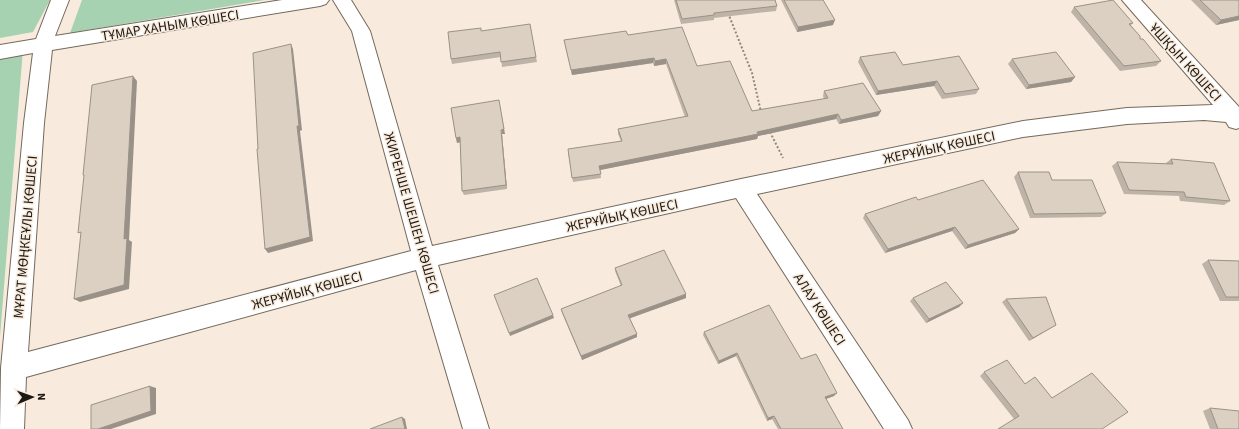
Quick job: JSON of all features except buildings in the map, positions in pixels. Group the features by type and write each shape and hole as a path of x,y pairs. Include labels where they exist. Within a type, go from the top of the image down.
{"street":[{"name":"МҰРАТ МӨҢКЕҰЛЫ КӨШЕСІ","path":"11,429 14,368 34,123 43,45 60,0"},
{"name":"ТҰМАР ХАНЫМ КӨШЕСІ","path":"0,52 320,0"},
{"name":"ЖИРЕНШЕ ШЕШЕН КӨШЕСІ","path":"342,0 361,31 424,258 476,429"},
{"name":"ҰШҚЫН КӨШЕСІ","path":"1131,0 1237,118"},
{"name":"ЖЕРҰЙЫҚ КӨШЕСІ","path":"14,368 424,258 792,177 1023,129 1135,115 1204,112 1237,118"},
{"name":"АЛАУ КӨШЕСІ","path":"741,188 899,429"}],"path":[{"path":"725,7 752,73 762,115"},
{"path":"767,126 792,177"}],"green space":[{"path":"0,0 50,0 33,32 0,38"},
{"path":"82,0 265,0 70,33"},
{"path":"23,49 0,337 0,52"}]}
